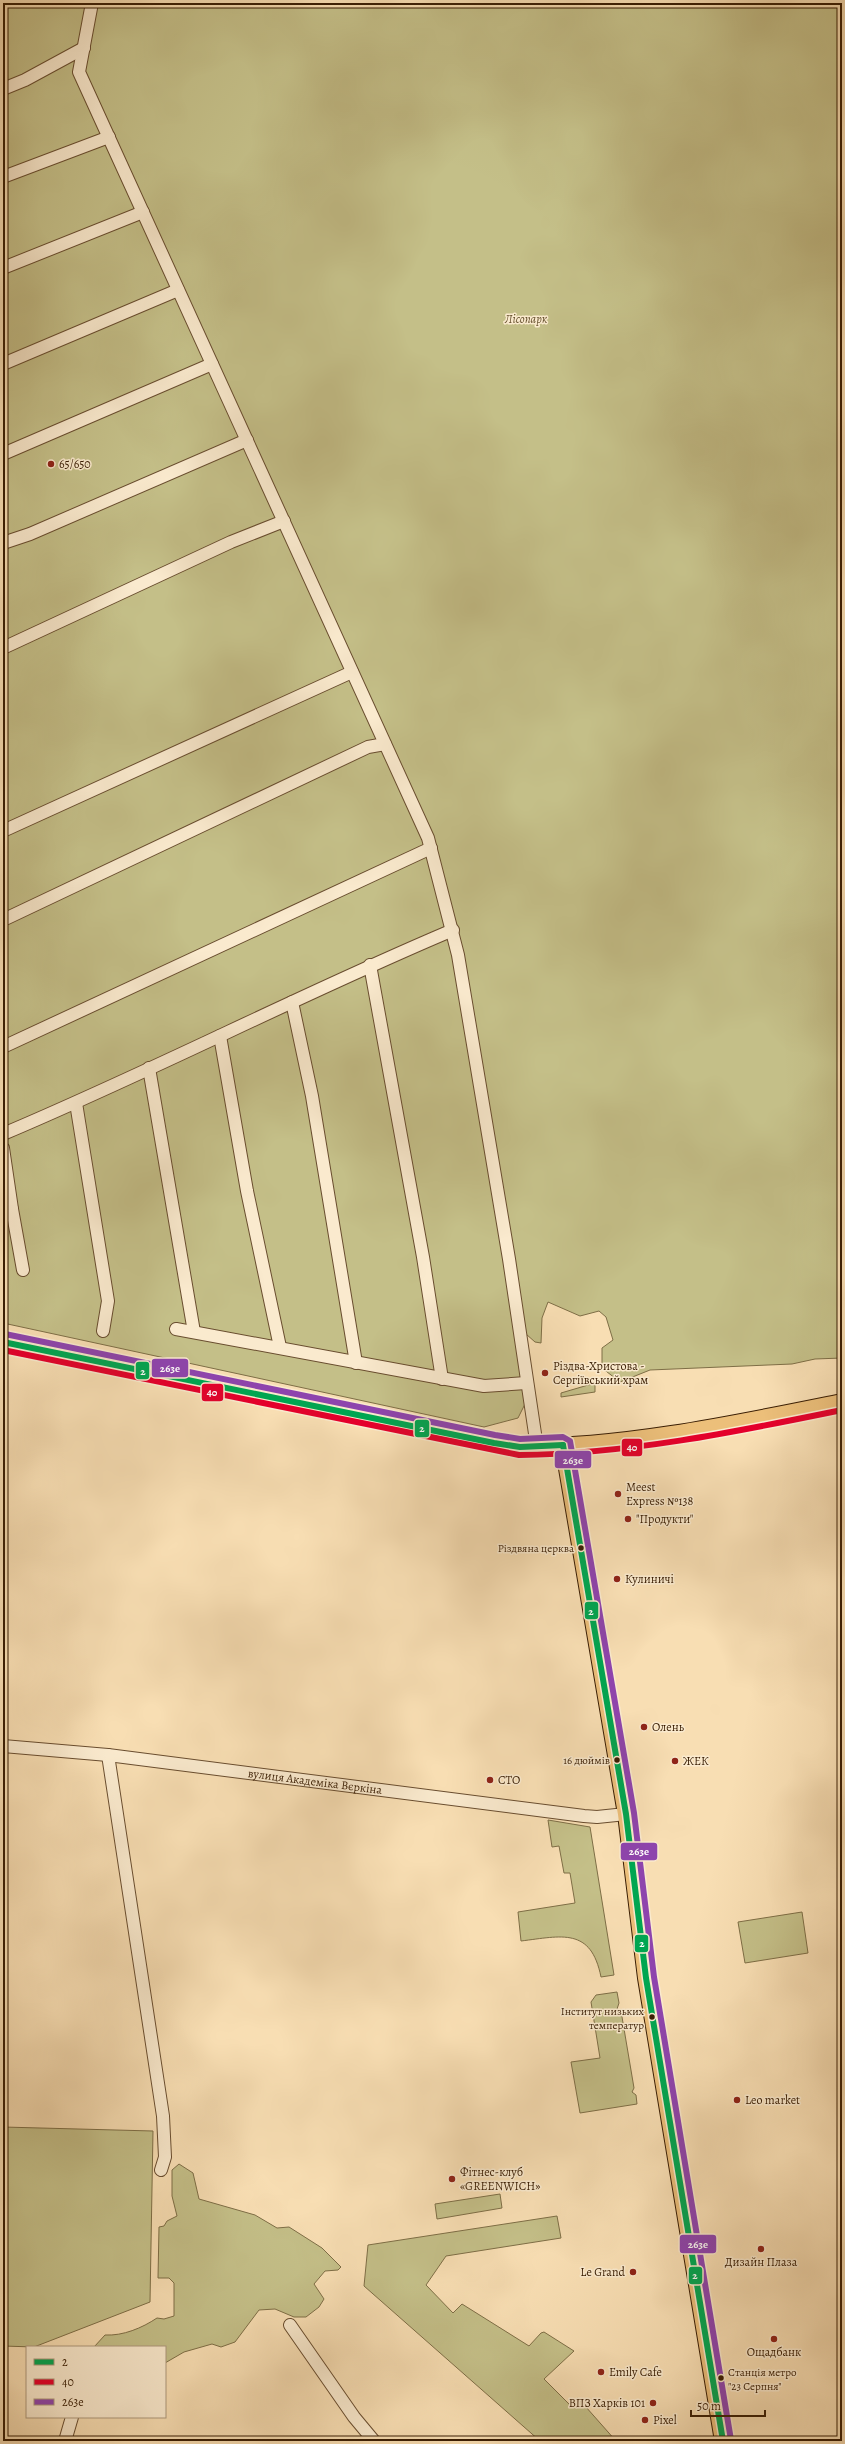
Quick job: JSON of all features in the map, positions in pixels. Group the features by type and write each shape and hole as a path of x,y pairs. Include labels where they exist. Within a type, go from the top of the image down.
{"main road":[{"path":"3,1342 520,1447 563,1445 740,1423 842,1402"},
{"path":"563,1445 626,1814 646,1978 723,2441"}],"street":[{"path":"92,3 79,72 284,521 431,848 453,930 509,1259 526,1383 537,1447"},
{"path":"3,89 25,80 84,48"},
{"path":"3,177 109,137"},
{"path":"3,268 143,212"},
{"path":"3,364 178,290"},
{"path":"3,454 212,364"},
{"path":"3,543 30,534 247,440"},
{"path":"3,648 231,542 284,521"},
{"path":"3,831 352,672"},
{"path":"3,920 368,747 385,744"},
{"path":"3,1047 431,848"},
{"path":"3,1134 76,1103 370,965 453,930"},
{"path":"370,965 423,1257 442,1379"},
{"path":"292,1002 312,1096 356,1363"},
{"path":"220,1036 247,1191 280,1347"},
{"path":"149,1068 194,1332"},
{"path":"76,1103 108,1301 103,1331"},
{"path":"3,1148 8,1213 22,1270"},
{"path":"176,1329 280,1347 356,1363 484,1386 526,1383"},
{"name":"вулиця Академіка Вєркіна","path":"3,1746 108,1755 584,1816 597,1817 626,1814"},
{"path":"108,1755 163,2116 165,2157 161,2170"},
{"path":"290,2325 354,2417 374,2441"},
{"path":"65,2441 72,2418"}],"green space":[{"name":"Лісопарк","path":"3,3 842,3 842,1358 815,1359 792,1364 650,1370 620,1382 602,1368 602,1348 613,1340 606,1317 599,1311 580,1316 548,1302 542,1318 541,1343 535,1342 526,1334 525,1404 518,1418 484,1427 3,1323"},
{"path":"595,1383 595,1392 561,1397 561,1393"},
{"path":"548,1820 590,1827 614,1975 601,1977 596,1961 590,1950 582,1942 573,1938 549,1937 521,1941 518,1912 575,1903 570,1873 564,1873 559,1846 552,1847"},
{"path":"802,1912 808,1953 745,1963 738,1922"},
{"path":"617,1992 619,2003 617,2009 621,2011 634,2088 632,2092 636,2095 637,2104 580,2113 571,2062 600,2058 591,2002 596,1995"},
{"path":"3,2127 153,2131 150,2302 37,2346 3,2346"},
{"path":"179,2164 193,2173 199,2199 255,2215 277,2228 289,2227 322,2248 341,2267 338,2270 325,2271 314,2284 324,2299 319,2307 306,2317 294,2317 275,2309 259,2310 235,2342 221,2347 212,2344 184,2352 166,2362 166,2346 95,2346 105,2335 125,2333 139,2328 157,2318 164,2319 174,2316 174,2283 169,2278 158,2278 159,2227 164,2226 167,2221 177,2216 172,2196 172,2170"},
{"path":"500,2194 502,2208 437,2219 435,2204"},
{"path":"557,2216 561,2238 446,2256 426,2285 453,2313 462,2304 529,2346 541,2333 544,2332 574,2351 544,2379 569,2404 578,2398 616,2441 540,2441 364,2286 368,2245"}],"transit line":[{"name":"263е","path":"5,1334 495,1435 520,1439 563,1437 570,1441 634,1813 654,1977 731,2440"},
{"name":"2","path":"3,1342 494,1443 520,1447 563,1445"},
{"name":"40","path":"3,1350 519,1455 560,1454 641,1446 722,1434 842,1410"},
{"name":"2","path":"563,1445 626,1814 646,1978 723,2441"}],"place":[{"name":"65/650","path":"51,464"},
{"name":"Різдва-Христова - Сергіївський храм","path":"545,1373"},
{"name":"Meest Express №138","path":"618,1494"},
{"name":"\"Продукти\"","path":"628,1519"},
{"name":"Різдвяна церква","path":"581,1548"},
{"name":"Кулиничі","path":"617,1579"},
{"name":"Олень","path":"644,1727"},
{"name":"16 дюймів","path":"617,1760"},
{"name":"ЖЕК","path":"675,1761"},
{"name":"СТО","path":"490,1780"},
{"name":"Інститут низьких температур","path":"652,2017"},
{"name":"Leo market","path":"737,2100"},
{"name":"Фітнес-клуб «GREENWICH»","path":"452,2179"},
{"name":"Дизайн Плаза","path":"761,2249"},
{"name":"Le Grand","path":"633,2272"},
{"name":"Ощадбанк","path":"774,2339"},
{"name":"Emily Cafe","path":"601,2372"},
{"name":"Станція метро \"23 Серпня\"","path":"721,2378"},
{"name":"ВПЗ Харків 101","path":"653,2403"},
{"name":"Pixel","path":"645,2420"}]}
